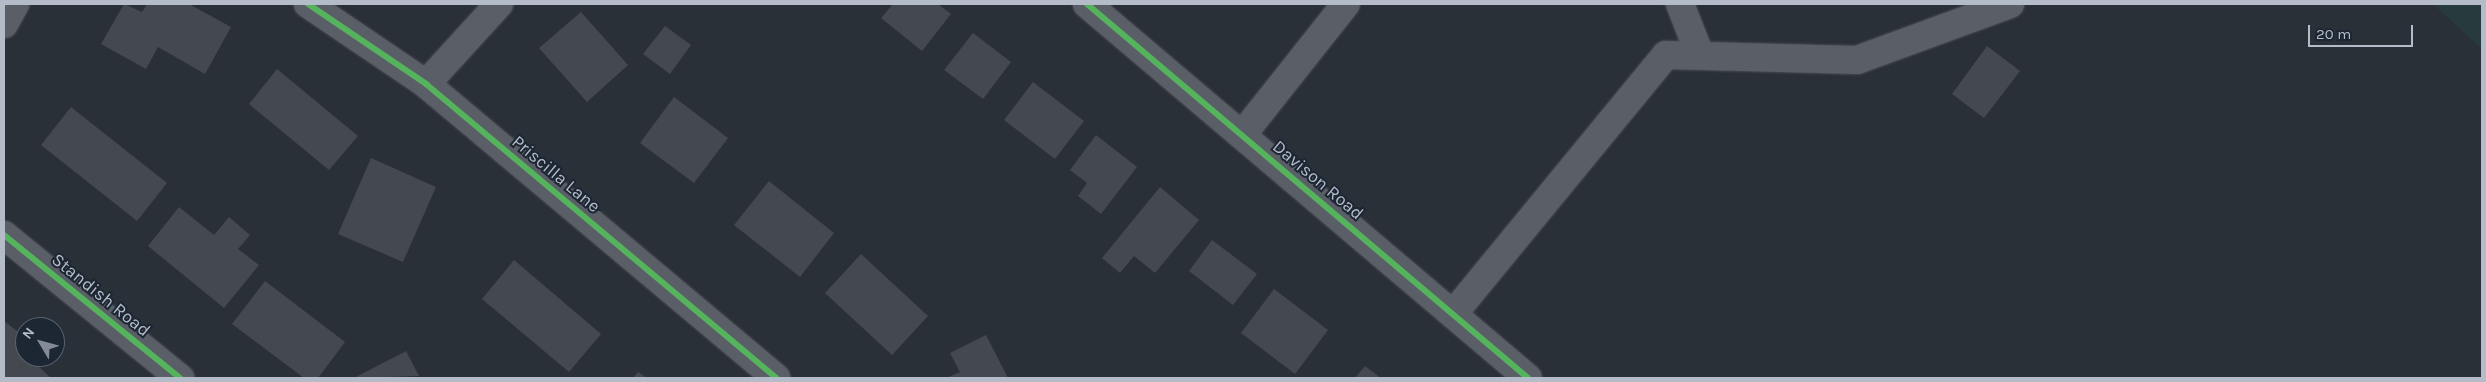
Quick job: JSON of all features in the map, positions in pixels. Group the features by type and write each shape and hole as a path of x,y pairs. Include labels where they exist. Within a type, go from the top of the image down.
{"street":[{"path":"4,24 15,4"},
{"name":"Priscilla Lane","path":"308,4 426,84 776,378"},
{"path":"426,84 499,4"},
{"name":"Davison Road","path":"1087,4 1528,378"},
{"path":"1242,135 1346,4"},
{"path":"1680,4 1700,55"},
{"path":"1452,314 1666,55 1857,60 2010,4"},
{"name":"Standish Road","path":"4,235 180,378"}],"green space":[{"path":"2433,4 2482,4 2482,49"}],"building":[{"path":"124,4 142,12 147,4 189,4 231,27 205,74 158,47 146,69 101,44"},
{"path":"893,4 938,4 951,14 922,51 881,18"},
{"path":"581,12 628,65 587,102 539,48"},
{"path":"665,26 691,45 670,74 643,54"},
{"path":"973,33 1011,62 983,99 944,70"},
{"path":"1987,46 2020,71 1984,118 1952,94"},
{"path":"277,69 358,136 329,170 249,104"},
{"path":"1033,82 1084,121 1055,159 1004,120"},
{"path":"674,97 728,138 694,183 640,143"},
{"path":"71,107 167,183 137,221 41,145"},
{"path":"1096,135 1137,167 1101,214 1078,196 1087,183 1070,170"},
{"path":"371,158 436,187 403,262 338,234"},
{"path":"769,181 834,233 800,277 734,225"},
{"path":"1160,187 1199,220 1155,273 1134,256 1120,273 1102,258"},
{"path":"179,207 214,235 229,217 250,235 238,249 259,265 224,308 148,246"},
{"path":"1212,240 1257,274 1233,305 1189,271"},
{"path":"861,254 928,316 892,355 825,293"},
{"path":"514,260 601,334 569,372 482,299"},
{"path":"265,281 345,342 318,378 304,378 232,324"},
{"path":"1274,289 1328,330 1295,374 1241,333"},
{"path":"4,321 15,329 15,367 39,367 51,378 4,378"},
{"path":"986,335 1008,378 946,378 960,372 950,353"},
{"path":"406,351 419,376 354,378"},
{"path":"1365,366 1381,378 1355,378"},
{"path":"638,372 647,378 633,378"}],"cycle path":[{"path":"308,4 426,84 776,378"},
{"path":"1087,4 1528,378"},
{"path":"4,235 180,378"}]}
